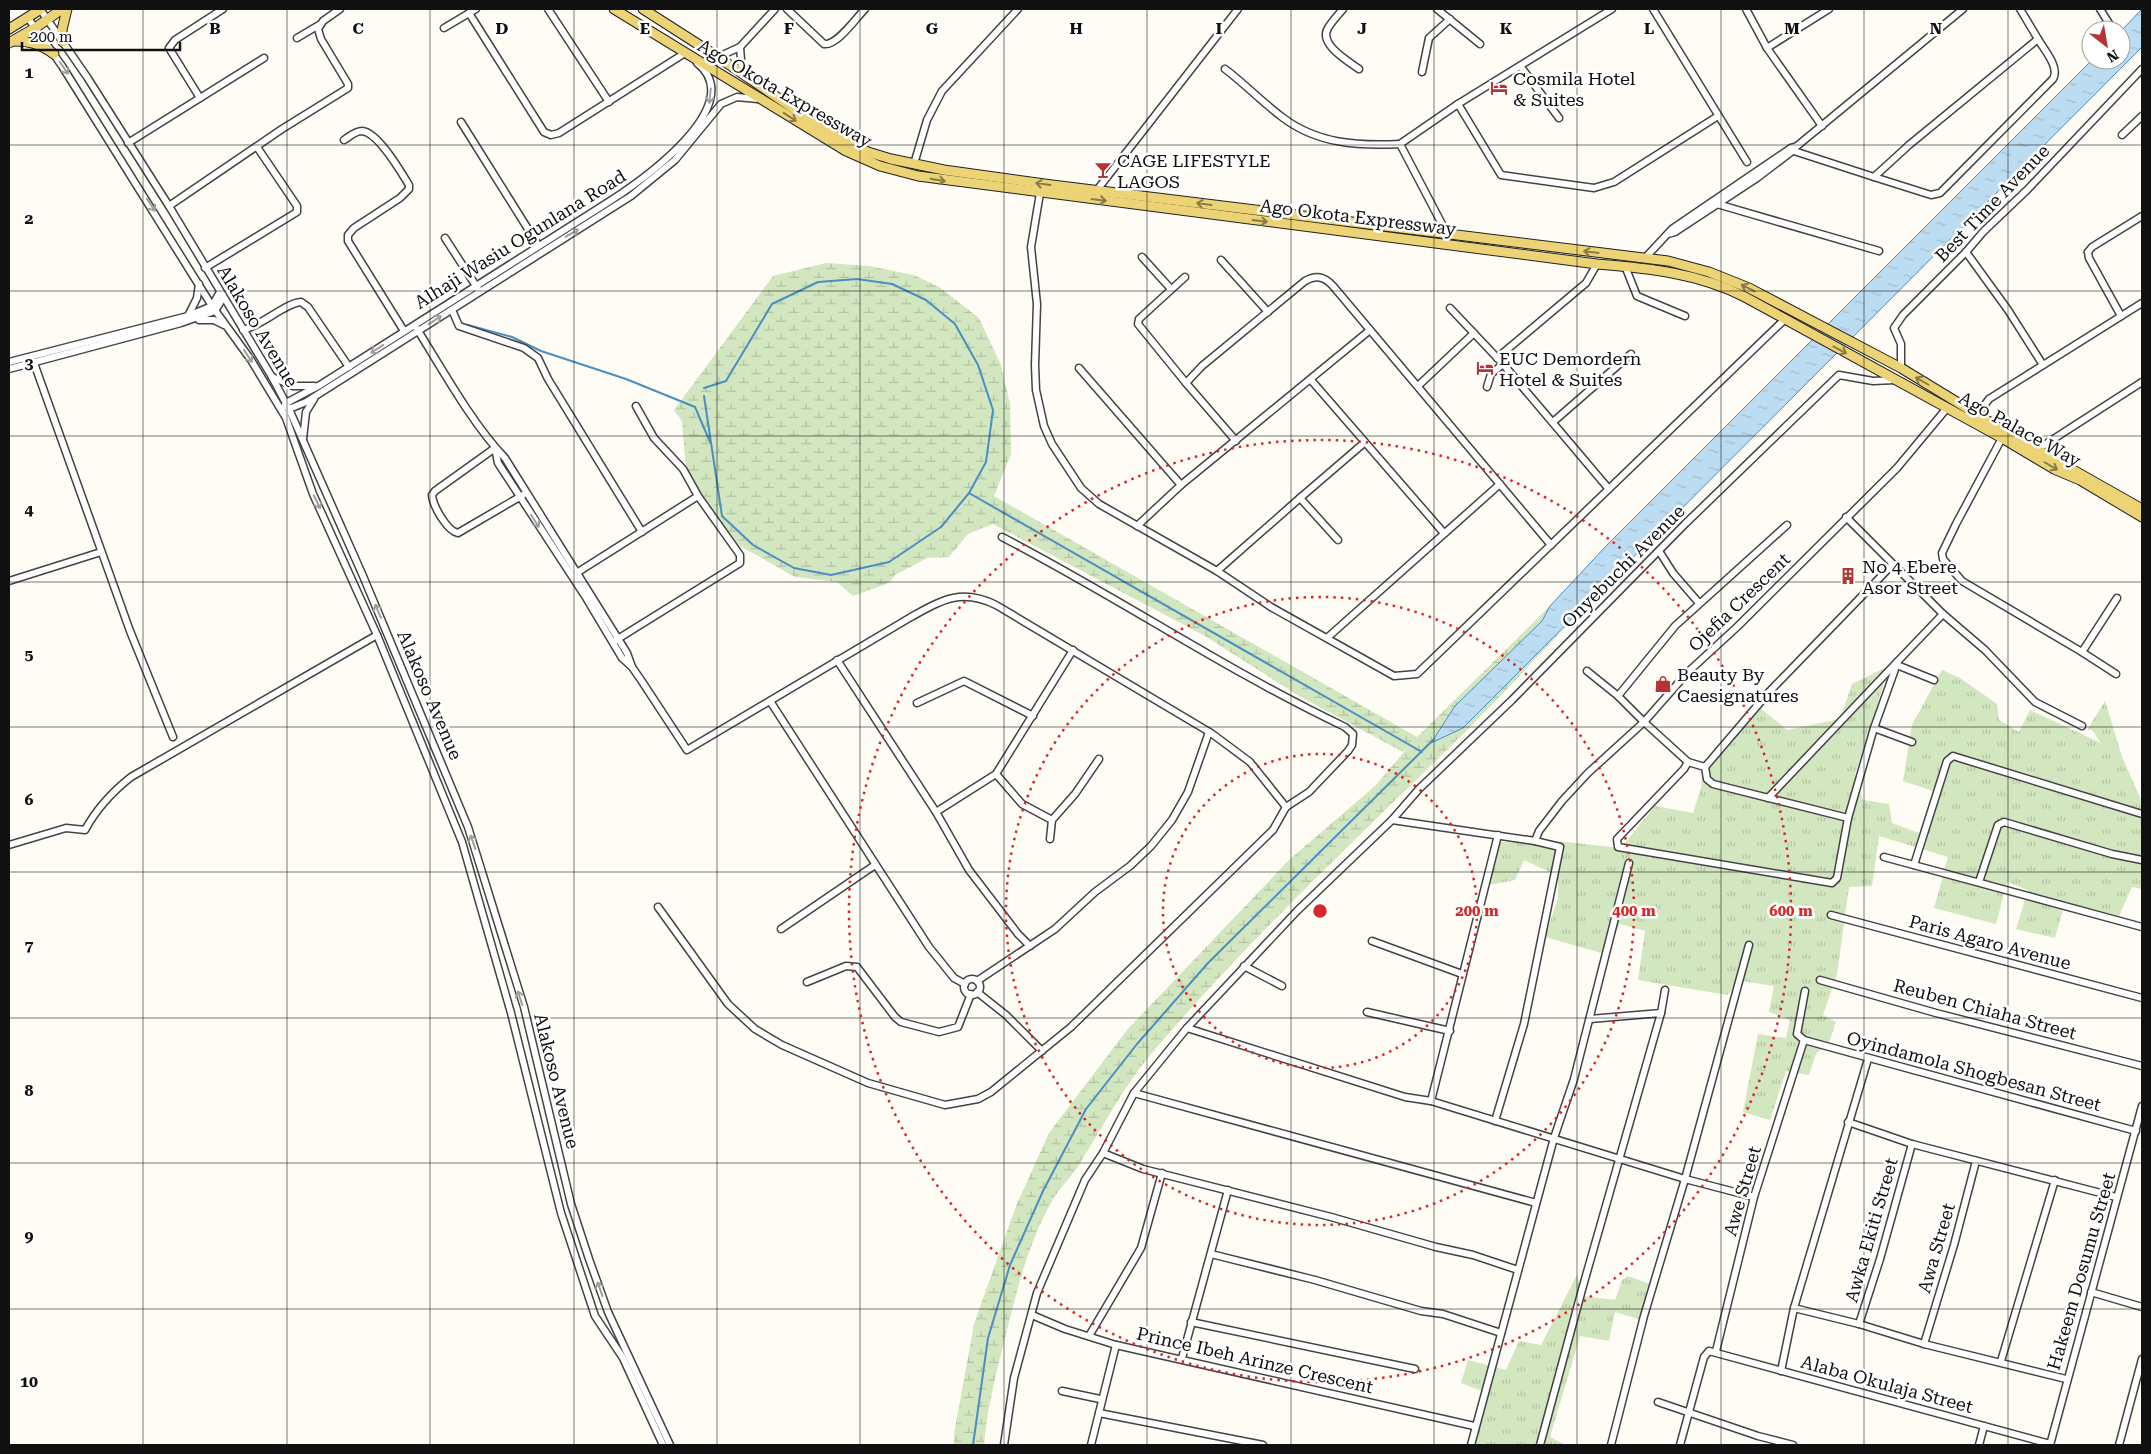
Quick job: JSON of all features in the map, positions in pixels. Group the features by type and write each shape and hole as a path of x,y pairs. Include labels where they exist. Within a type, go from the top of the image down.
{"main road":[{"path":"9,30 40,9"},
{"path":"11,42 36,28 62,9"},
{"path":"63,42 62,30 67,9"},
{"name":"Ago Okota Expressway","path":"614,9 846,151 880,166 918,176 1040,193 1596,264 1657,270 1729,288 1807,319 1888,361"},
{"name":"Ago Okota Expressway","path":"643,9 718,56 831,134 868,152 914,164 1097,190 1645,258 1686,265 1709,272 1772,306 1785,319 1881,372"},
{"path":"11,42 29,41 42,45 54,54"},
{"name":"Ago Palace Way","path":"1888,361 2142,509"},
{"name":"Ago Palace Way","path":"1881,372 2142,517"}],"street":[{"name":"Alakoso Avenue","path":"40,9 169,206 288,406 454,790 480,861 500,936 524,1007 541,1084 559,1144 571,1204 608,1312 670,1445"},
{"path":"200,98 170,52 170,44 223,9"},
{"path":"297,38 319,25 340,9"},
{"path":"444,28 476,9"},
{"path":"548,9 608,102"},
{"path":"718,56 740,47 775,9"},
{"path":"787,9 824,44 828,45 835,42 860,10"},
{"path":"914,164 927,120 935,101 949,83 1018,9"},
{"path":"1097,190 1238,9"},
{"path":"1343,9 1327,29 1326,37 1330,45 1359,69"},
{"path":"1437,9 1480,44"},
{"path":"1225,69 1282,118 1320,137 1351,144 1400,144 1458,104 1521,67 1612,9"},
{"path":"1652,9 1748,162"},
{"path":"1746,9 1767,48 1822,126"},
{"path":"1767,48 1829,9"},
{"path":"1645,258 1668,234 1675,232 1794,148 1963,9"},
{"path":"1794,148 1930,195 1940,193 2056,74 2055,68 2020,9"},
{"path":"2100,9 2107,20"},
{"path":"469,13 544,132 551,135 560,134 687,54"},
{"name":"Alakoso Avenue","path":"28,18 54,54 214,308 236,338 284,415 313,494 377,635 451,812 475,884 561,1213 596,1318 623,1358 663,1445"},
{"path":"1422,72 1429,38 1450,19"},
{"path":"169,206 257,146 348,88 348,84 321,39 319,25"},
{"path":"1874,177 1909,145 2038,39"},
{"path":"740,47 742,73"},
{"name":"Alhaji Wasiu Ogunlana Road","path":"288,406 641,180 686,138 707,109 712,96 707,74 687,54"},
{"path":"128,143 264,58"},
{"path":"1521,67 1559,118"},
{"name":"Best Time Avenue","path":"1901,368 1899,353 1901,344 1894,328 1903,314 2027,190 2142,69"},
{"name":"Alhaji Wasiu Ogunlana Road","path":"288,406 299,406 646,185 676,160 724,102 744,96 764,100"},
{"path":"1458,104 1500,175 1594,188 1614,182 1718,116"},
{"path":"2122,135 2142,116"},
{"path":"461,122 538,245"},
{"path":"344,140 360,131 370,135 385,150 409,185 409,189 400,198 354,228 348,235 348,241 404,331"},
{"path":"1400,144 1443,226 1444,234"},
{"path":"205,268 297,212 297,206 257,146"},
{"path":"1040,193 1031,247 1038,304 1035,365 1036,390 1044,426 1052,444 1081,488 1100,504 1217,571 1271,607 1394,676 1417,674 1785,319"},
{"path":"1716,202 1879,251"},
{"path":"2121,316 2089,258 2088,252 2092,247 2142,216"},
{"path":"2088,252 2142,221"},
{"path":"445,238 480,292"},
{"path":"1966,252 2008,310 2043,365"},
{"path":"1142,258 1171,289"},
{"path":"1221,260 1268,312"},
{"path":"1497,358 1586,283 1596,264"},
{"path":"1625,266 1637,296 1685,316"},
{"path":"1185,277 1139,319 1138,324 1236,441"},
{"path":"1186,383 1202,366 1305,281 1313,277 1327,280 1419,385 1551,545"},
{"path":"188,318 198,298 199,282"},
{"path":"9,369 188,318 214,308 222,295"},
{"path":"243,330 256,326 293,304 301,302 308,307 349,367"},
{"path":"1978,414 1989,399 2142,303"},
{"path":"1450,308 1503,364 1608,488"},
{"path":"452,310 459,326 516,344 538,358 548,379 642,532"},
{"path":"9,362 188,318 221,322 236,338"},
{"path":"414,324 495,448 505,458 615,640 630,658 632,667 687,750 932,605 942,600 961,596 988,601 1209,732 1250,762 1286,807"},
{"path":"1137,526 1181,485 1370,330"},
{"path":"1419,385 1474,333"},
{"path":"1553,422 1631,354"},
{"path":"34,363 146,674 173,737"},
{"path":"1487,387 1491,374 1503,364"},
{"path":"1079,368 1181,485"},
{"name":"Onyebuchi Avenue","path":"1004,1445 1014,1378 1037,1293 1085,1180 1102,1153 1134,1093 1187,1028 1244,966 1392,820 1419,789 1512,700 1659,550 1839,375 1873,381 1894,380"},
{"path":"272,377 299,387 320,385"},
{"path":"1311,380 1443,532"},
{"path":"2038,449 2142,382"},
{"path":"302,440 306,412 311,402 320,393"},
{"path":"284,415 288,406"},
{"path":"615,640 740,563 740,555 698,496 683,469 654,438 636,406"},
{"name":"Ojefia Crescent","path":"1536,838 1562,801 1588,773 1644,722 1688,672 1737,627 1897,468 1947,408"},
{"path":"2002,438 1956,524 1942,553 1942,559 1962,581 2116,674"},
{"path":"1217,571 1364,443"},
{"path":"495,448 498,463 575,574"},
{"path":"495,448 435,491 432,495 435,506 453,531 458,533 527,493"},
{"path":"1327,638 1443,532 1500,484"},
{"path":"575,574 698,496"},
{"path":"1300,498 1338,540"},
{"path":"1846,517 1943,614 1985,650 2039,706 2082,726"},
{"path":"1618,696 1675,626 1787,525"},
{"path":"658,907 708,979 744,1021 782,1045 868,1083 945,1105 978,1099 991,1092 1071,1026 1273,830 1286,807 1309,792 1352,745 1353,734 1351,731 1236,672 1121,602 1002,537"},
{"path":"1659,550 1673,573 1699,603"},
{"path":"9,581 101,552"},
{"path":"1848,818 1713,784 1707,779 1705,767 1769,692 1892,565"},
{"path":"2082,652 2117,598"},
{"path":"1768,798 1943,614"},
{"path":"9,845 66,828 85,830 92,817 114,790 131,777 377,635"},
{"path":"936,812 996,774 1073,650"},
{"path":"837,660 936,812 969,870 1018,934 1030,946"},
{"path":"1688,762 1684,770 1617,839 1618,847 1832,883 1837,878 1848,818 1874,728 1898,663"},
{"path":"1898,663 1934,680"},
{"path":"1587,670 1618,696 1688,762 1705,767"},
{"path":"917,703 964,680 1033,716"},
{"path":"770,701 929,947 954,978 965,984"},
{"path":"1874,728 1912,742"},
{"path":"965,984 970,979 978,981 1055,928 1095,892 1122,873 1160,835 1188,792 1209,732"},
{"path":"1914,865 1947,761 1953,756 2142,814"},
{"path":"1050,839 1052,820 1075,794 1099,759"},
{"path":"996,774 1022,804 1052,820"},
{"path":"1392,820 1498,835 1536,838 1559,845 1561,849 1524,1024 1495,1121"},
{"path":"1979,882 1998,824 2000,823 2142,860"},
{"path":"1431,1101 1498,835"},
{"path":"1884,857 2142,928"},
{"path":"1471,1445 1474,1426 1554,1138 1574,1079 1630,863"},
{"path":"781,929 875,865"},
{"name":"Paris Agaro Avenue","path":"1831,915 2142,998"},
{"path":"490,940 500,936"},
{"path":"1372,941 1462,974"},
{"path":"1611,1445 1644,1316 1685,1179 1749,945"},
{"path":"1244,966 1282,986"},
{"path":"807,982 840,968 857,967 895,1018 915,1026 939,1032 958,1027 974,993 980,986 978,981"},
{"name":"Reuben Chiaha Street","path":"1820,980 1936,1013 2142,1066"},
{"path":"965,984 966,992 974,993 1006,1015 1042,1051"},
{"path":"1540,1445 1666,990"},
{"path":"1804,1040 1796,1034 1805,991"},
{"path":"1367,1012 1450,1031"},
{"path":"1590,1018 1661,1013"},
{"path":"1187,1028 1405,1097 1431,1101 1685,1179 1754,1197"},
{"name":"Oyindamola Shogbesan Street","path":"1804,1040 2136,1131"},
{"name":"Awe Street","path":"1716,1352 1754,1197 1804,1040"},
{"path":"1781,1371 1794,1308 1868,1059"},
{"path":"529,1089 541,1084"},
{"path":"1134,1093 1536,1203"},
{"name":"Hakeem Dosumu Street","path":"2050,1444 2066,1379 2142,1106"},
{"path":"1848,1122 1912,1144 2116,1196"},
{"name":"Awka Ekiti Street","path":"1859,1324 1880,1259 1912,1144"},
{"path":"1102,1153 1124,1163 1436,1247 1473,1255 1518,1270"},
{"name":"Awa Street","path":"1924,1344 1954,1245 1976,1160"},
{"path":"1089,1336 1141,1248 1162,1173"},
{"path":"2001,1361 2055,1180"},
{"path":"1182,1358 1228,1190"},
{"path":"1211,1254 1315,1280 1421,1311 1443,1314 1501,1333"},
{"path":"2091,1292 2142,1307"},
{"path":"1794,1308 1859,1324 1924,1344 2001,1361 2066,1379"},
{"path":"596,1318 608,1312"},
{"name":"Prince Ibeh Arinze Crescent","path":"1032,1314 1065,1329 1116,1344 1182,1358 1286,1385 1374,1402 1474,1426"},
{"path":"1191,1322 1415,1369"},
{"path":"1091,1445 1099,1413 1100,1399 1116,1344"},
{"path":"1680,1445 1706,1353 1716,1352"},
{"name":"Alaba Okulaja Street","path":"1716,1352 2050,1444"},
{"path":"2119,1445 2140,1376 2142,1359"},
{"path":"1062,1391 1100,1399"},
{"path":"1658,1402 1758,1436 1793,1445"},
{"path":"1099,1413 1263,1445"},
{"path":"1979,1445 1984,1426"},
{"path":"1755,1445 1758,1436"}],"green space":[{"path":"826,263 869,266 914,275 939,287 979,318 1001,365 1010,404 1011,454 994,496 1417,737 1550,606 1542,621 1505,659 1532,657 1571,621 1471,726 1261,933 1187,1013 1131,1080 1077,1167 1055,1196 1031,1247 1019,1283 992,1391 984,1445 954,1445 954,1434 974,1324 1016,1206 1049,1133 1127,1030 1290,859 1375,786 1410,745 1403,752 1299,696 1205,636 993,524 968,534 949,557 927,558 895,575 889,583 853,596 837,582 795,577 735,543 693,495 685,459 682,421 674,410 773,276"},
{"path":"1885,668 1883,686 1855,775 1863,800 1889,804 1892,823 1919,833 1933,791 1903,781 1912,725 1942,670 1960,678 1997,704 1999,720 2019,732 2030,710 2101,743 2092,730 2087,730 2105,701 2122,757 2142,802 2142,889 2132,887 2119,916 2065,902 2055,938 2016,929 2028,890 2007,882 1996,924 1934,908 1948,857 1879,836 1872,886 1849,887 1837,974 1823,1015 1836,1022 1829,1042 1816,1054 1809,1075 1786,1071 1770,1120 1743,1112 1758,1034 1786,1038 1790,1020 1769,1012 1774,986 1741,981 1727,995 1638,980 1645,931 1620,924 1605,954 1545,937 1558,898 1558,876 1524,860 1515,880 1489,885 1495,843 1539,839 1621,848 1655,806 1693,813 1701,788 1703,762 1759,707 1787,730 1840,719 1852,684"},
{"path":"1577,1275 1582,1296 1615,1300 1622,1280 1628,1276 1650,1284 1642,1320 1615,1312 1609,1341 1580,1336 1550,1437 1566,1445 1470,1445 1487,1393 1461,1383 1468,1360 1506,1370 1519,1341 1541,1345"}],"water":[{"path":"2142,9 2142,47 2131,58 2131,21"},
{"path":"2082,70 2119,70 1463,728 1431,743 1455,706 1542,621 1550,606 1607,545"}],"waterway":[{"path":"704,388 726,381 772,304 818,282 857,279 892,284 926,300 955,324 978,365 993,410 986,462 969,493 941,527 889,562 831,575 794,568 753,545 722,516 704,396"},
{"path":"468,325 512,337 541,351 626,379 695,407 710,442"},
{"path":"969,493 1422,752"},
{"path":"973,1445 988,1338 1010,1265 1043,1191 1086,1109 1137,1044 1208,963 1433,740"}],"place":[{"name":"Cosmila Hotel & Suites","path":"1499,88"},
{"name":"CAGE LIFESTYLE LAGOS","path":"1103,170"},
{"name":"EUC Demordern Hotel & Suites","path":"1485,368"},
{"name":"No 4 Ebere Asor Street","path":"1848,576"},
{"name":"Beauty By Caesignatures","path":"1663,684"}]}
